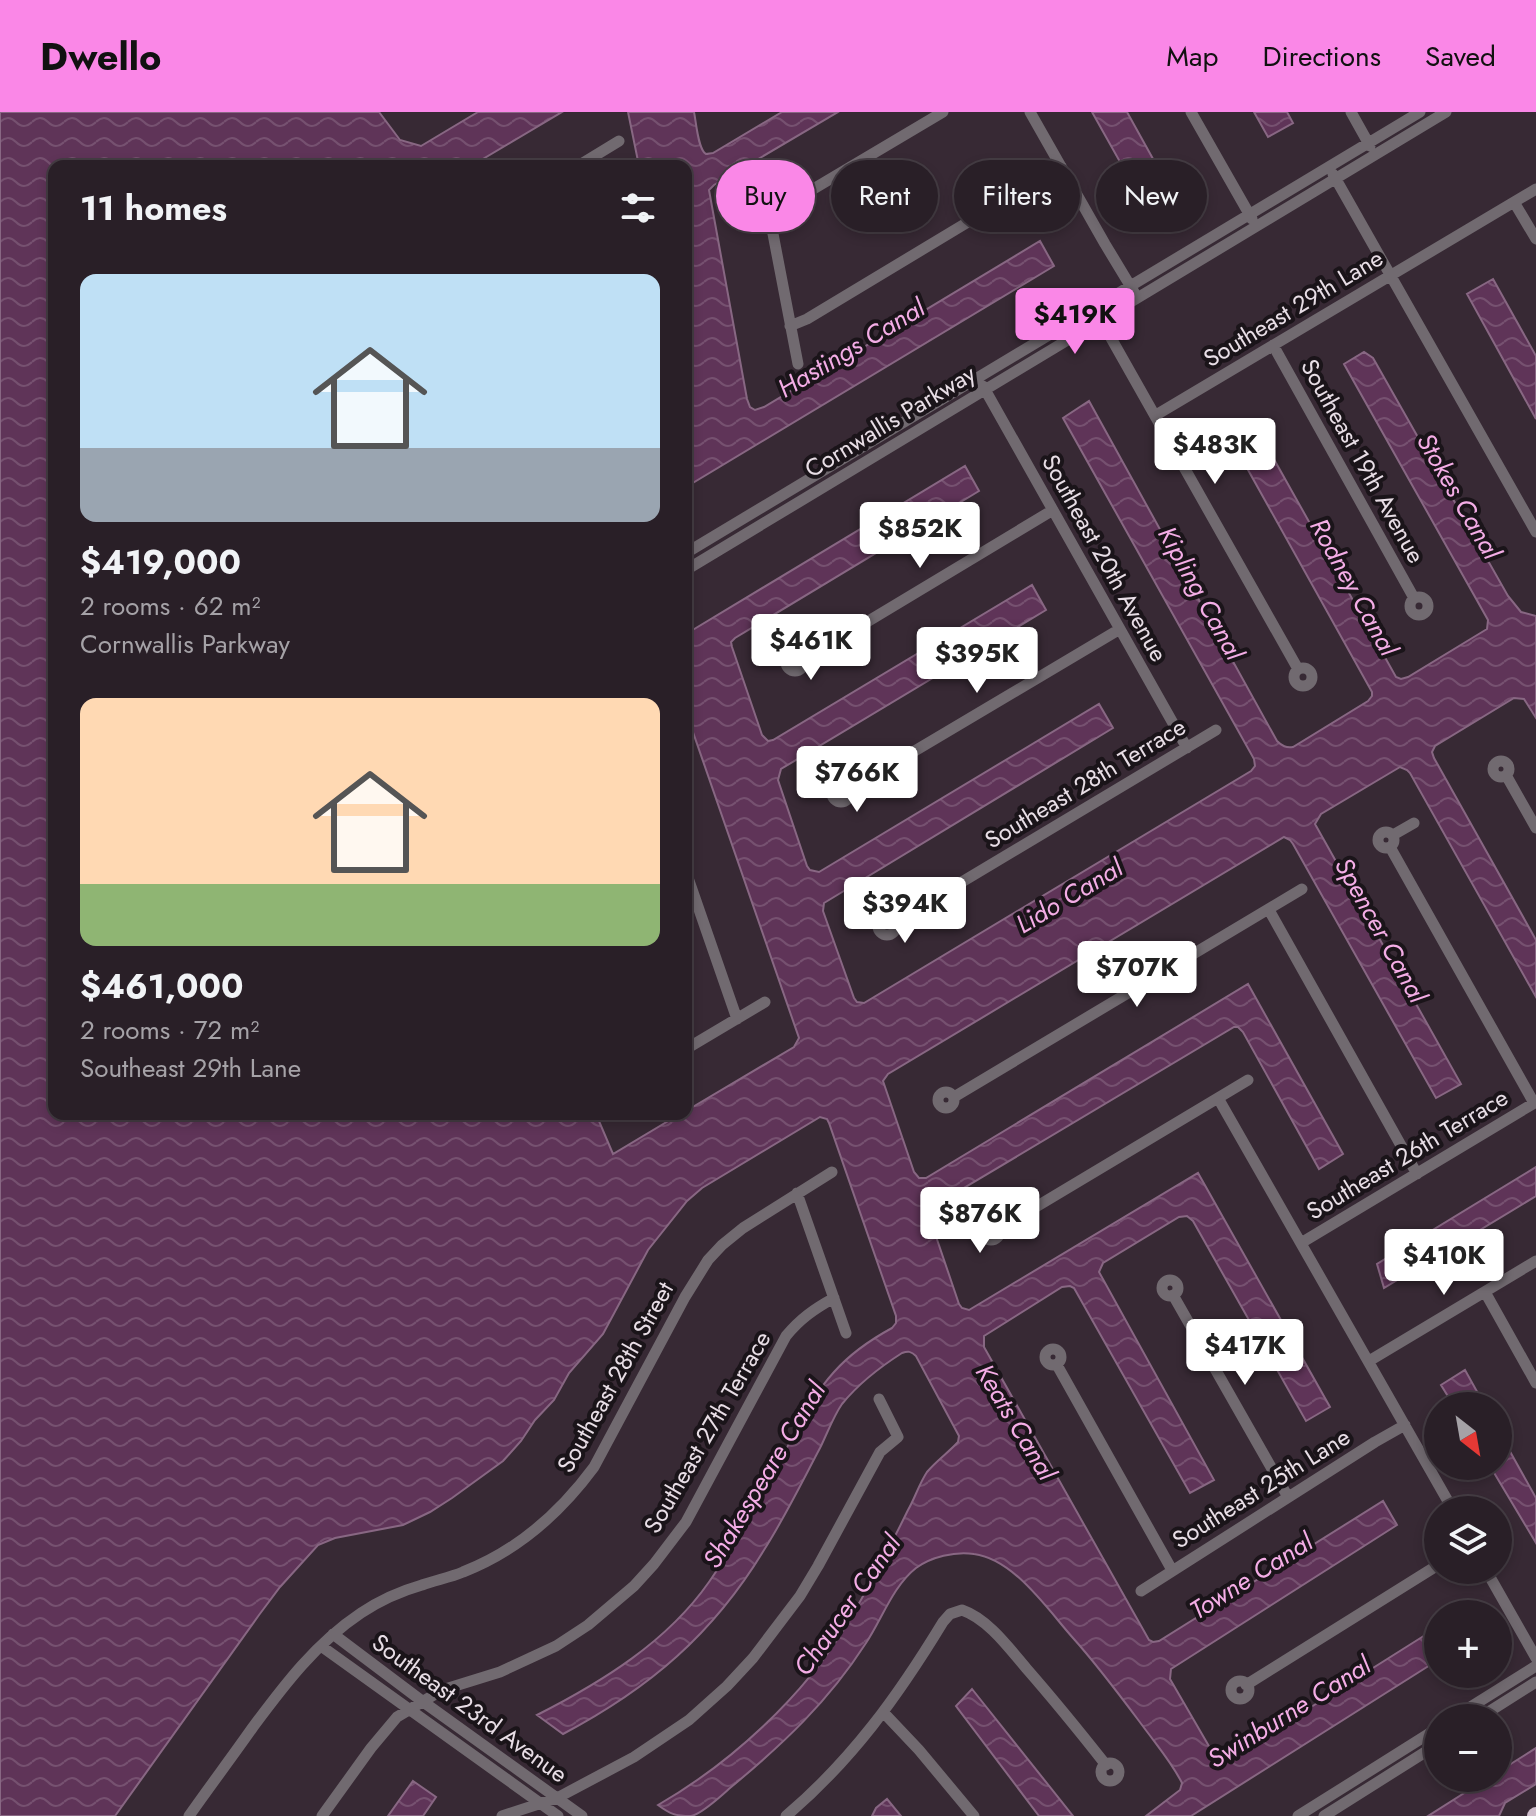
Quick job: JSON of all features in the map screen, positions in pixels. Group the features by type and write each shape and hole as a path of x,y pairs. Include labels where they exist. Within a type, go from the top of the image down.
{"street":[{"path":"815,188 943,112"},
{"path":"1030,112 1058,160"},
{"path":"1191,112 1253,220"},
{"path":"1351,112 1375,154"},
{"name":"Cornwallis Parkway","path":"692,566 1138,298 1329,167 1420,112"},
{"name":"Cornwallis Parkway","path":"692,549 1130,286 1336,179 1446,112"},
{"path":"588,160 619,141"},
{"path":"1329,167 1536,532"},
{"name":"Southeast 29th Lane","path":"1156,415 1536,189"},
{"path":"1080,199 1138,298"},
{"path":"1514,202 1536,239"},
{"path":"790,326 807,319 954,230"},
{"path":"773,232 798,364"},
{"path":"1094,308 1298,669"},
{"name":"Southeast 19th Avenue","path":"1273,345 1414,598"},
{"name":"Southeast 20th Avenue","path":"978,378 1187,748"},
{"path":"796,488 803,499"},
{"path":"803,659 1053,510"},
{"path":"849,790 1120,629"},
{"name":"Southeast 28th Terrace","path":"895,922 1216,730"},
{"path":"1506,775 1536,828"},
{"path":"1414,823 1392,841 1535,1102"},
{"path":"692,889 737,1019"},
{"path":"954,1097 1302,889"},
{"path":"1269,910 1417,1174"},
{"path":"692,1045 765,1002"},
{"path":"999,1229 1248,1080"},
{"path":"1218,1098 1445,1496"},
{"name":"Southeast 26th Terrace","path":"1301,1243 1535,1102"},
{"name":"Southeast 28th Street","path":"189,1816 283,1686 333,1634 372,1606 414,1587 460,1573 498,1555 551,1517 594,1467 708,1260 743,1228 832,1172"},
{"path":"797,1193 846,1333"},
{"path":"1369,1361 1536,1261"},
{"path":"1485,1292 1536,1383"},
{"path":"1173,1295 1288,1497"},
{"name":"Southeast 27th Terrace","path":"322,1816 397,1717 442,1690 534,1658 588,1625 634,1586 686,1522 786,1336 813,1309 834,1298"},
{"path":"1057,1365 1172,1570"},
{"path":"502,1816 557,1798 634,1757 712,1700 753,1658 812,1577 880,1452 898,1437 879,1399"},
{"name":"Southeast 25th Lane","path":"1141,1591 1405,1425"},
{"path":"1246,1685 1424,1574"},
{"path":"1494,1584 1536,1658"},
{"path":"791,1815 843,1762 884,1713 943,1622 950,1614 962,1610 982,1621 1010,1650 1070,1717 1106,1765"},
{"name":"Southeast 23rd Avenue","path":"333,1634 582,1816"},
{"name":"Southeast 23rd Avenue","path":"321,1646 558,1816"},
{"path":"1475,1704 1536,1666"},
{"path":"1501,1704 1536,1682"},
{"path":"884,1713 974,1816"},
{"path":"1298,1816 1424,1737"},
{"path":"1323,1800 1327,1814 1424,1753"}],"water":[{"path":"0,112 379,112 400,140 421,146 478,112 562,112 481,160 48,160 48,1120 599,1120 613,1154 670,1120 692,1120 692,1107 794,1047 799,1038 692,729 692,630 965,466 979,491 731,642 762,735 768,741 1032,585 1046,610 781,769 778,780 807,866 819,872 1099,704 1113,728 824,903 823,911 854,998 864,1003 1255,766 1254,759 1063,418 1089,401 1277,741 1282,745 1293,747 1368,701 1372,692 1228,434 1252,420 1396,677 1408,677 1487,629 1488,620 1344,364 1364,352 1373,358 1508,596 1521,612 1536,616 1536,718 1524,699 1514,698 1435,746 1432,752 1536,940 1536,997 1410,773 1400,767 1321,814 1315,824 1461,1084 1436,1098 1293,844 1284,837 888,1074 883,1081 914,1172 919,1178 926,1178 1248,984 1343,1154 1319,1169 1243,1032 1234,1027 927,1210 959,1304 969,1310 1198,1173 1330,1407 1306,1421 1193,1221 1187,1216 1179,1217 1103,1263 1099,1272 1214,1480 1190,1493 1074,1288 1062,1287 984,1336 984,1347 1149,1640 1153,1642 1383,1501 1397,1525 1171,1669 1170,1679 1217,1760 1227,1760 1424,1636 1424,1669 1191,1816 1146,1816 1180,1790 1182,1783 1162,1751 1093,1661 1029,1587 1003,1565 989,1558 967,1553 951,1554 929,1561 908,1575 894,1593 866,1643 836,1684 804,1721 768,1755 700,1812 685,1816 666,1811 658,1805 739,1748 810,1677 855,1610 927,1472 958,1442 959,1436 916,1356 908,1352 878,1370 842,1404 772,1538 744,1580 701,1633 624,1698 563,1734 537,1715 632,1659 692,1604 739,1536 819,1391 847,1359 896,1323 829,1123 820,1117 702,1188 687,1201 648,1250 603,1334 569,1373 554,1400 503,1461 452,1498 403,1525 335,1538 318,1545 259,1615 115,1816 0,1816"},
{"path":"628,112 694,112 699,141 706,154 713,153 782,112 838,112 756,160 716,160 716,184 709,190 747,399 755,410 1040,241 1054,266 692,483 692,160 638,160"},
{"path":"1092,112 1127,112 1154,160 1119,160"},
{"path":"1254,112 1287,112 1293,123 1268,137"},
{"path":"1493,279 1536,356 1536,419 1467,294"},
{"path":"1536,1167 1536,1196 1384,1288 1377,1264"},
{"path":"1465,1370 1477,1392 1445,1392 1441,1385"},
{"path":"1512,1455 1536,1498 1536,1543 1512,1503 1512,1496 1508,1496 1498,1480 1512,1480"},
{"path":"972,1689 1073,1816 1039,1816 956,1706"},
{"path":"1536,1748 1536,1784 1505,1803 1499,1816 1428,1816 1466,1792 1512,1792 1512,1763"},
{"path":"413,1781 436,1797 423,1816 388,1816"},
{"path":"887,1799 901,1816 872,1816 876,1808"}],"water label":[{"name":"Hastings Canal","path":"851,348"},
{"name":"Stokes Canal","path":"1459,496"},
{"name":"Rodney Canal","path":"1354,587"},
{"name":"Kipling Canal","path":"1201,593"},
{"name":"Lido Canal","path":"1069,896"},
{"name":"Spencer Canal","path":"1381,930"},
{"name":"Keats Canal","path":"1016,1422"},
{"name":"Shakespeare Canal","path":"764,1475"},
{"name":"Towne Canal","path":"1251,1576"},
{"name":"Chaucer Canal","path":"847,1605"},
{"name":"Swinburne Canal","path":"1289,1712"}]}
